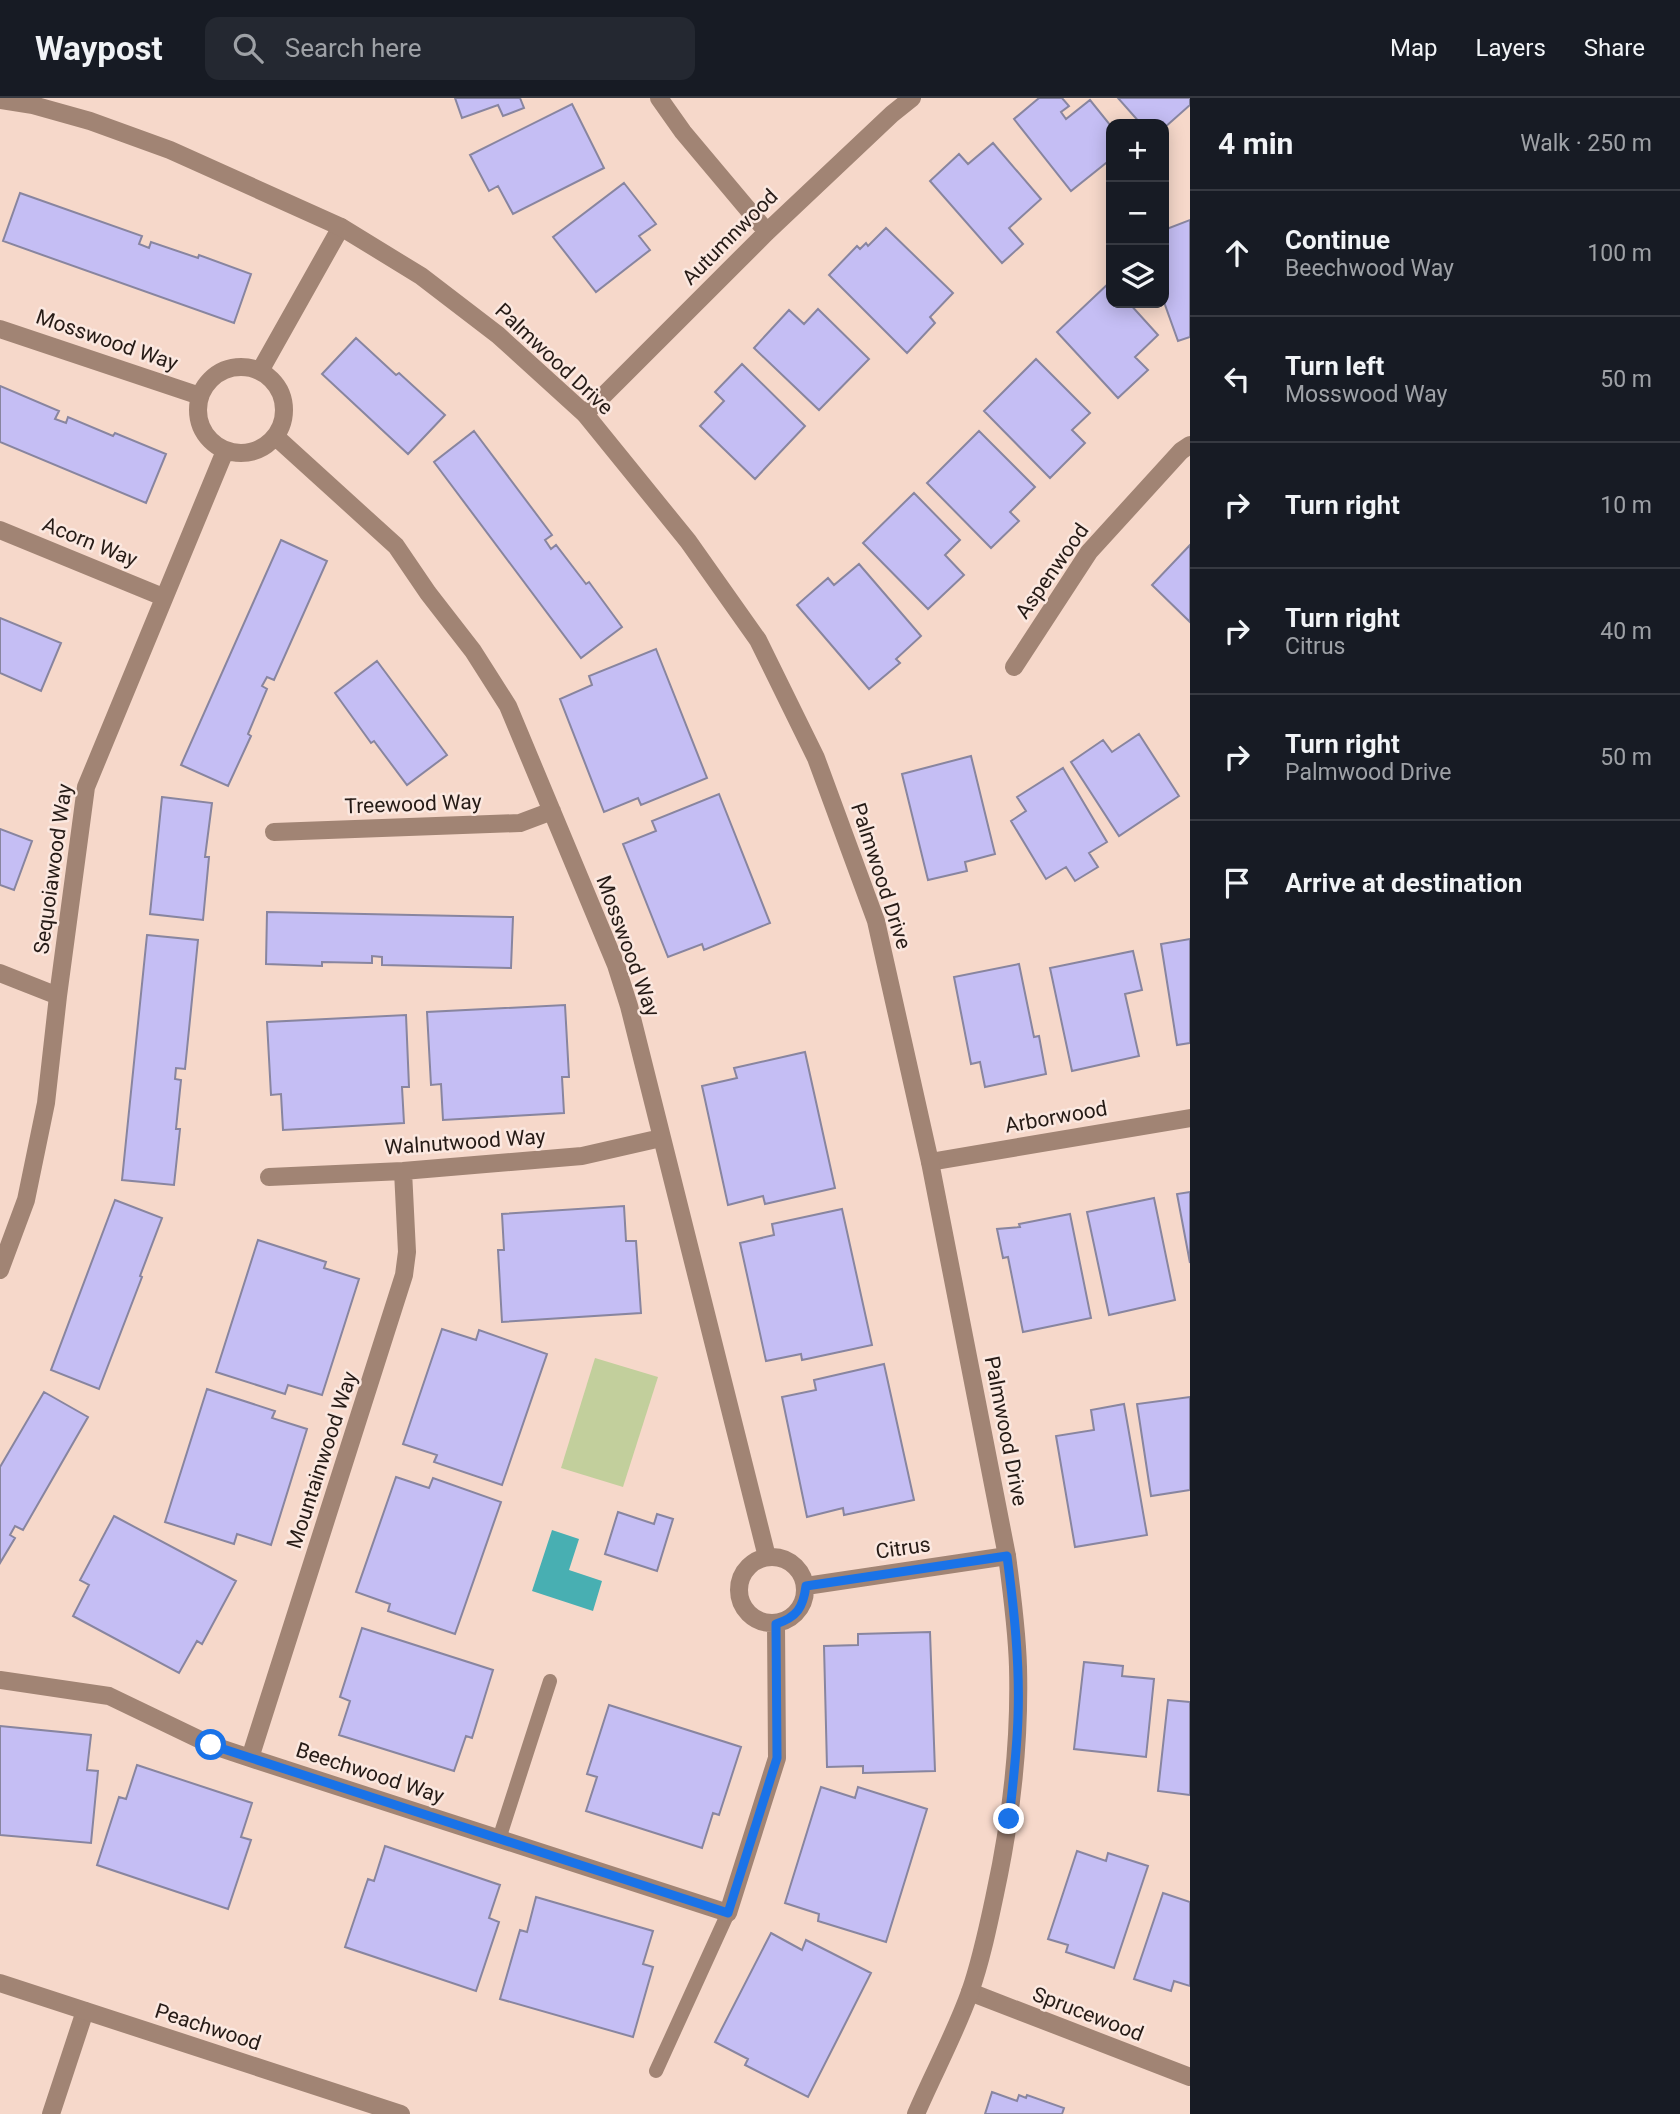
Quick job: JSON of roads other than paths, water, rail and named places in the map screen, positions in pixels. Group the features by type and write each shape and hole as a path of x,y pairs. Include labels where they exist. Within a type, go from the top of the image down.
{"street":[{"path":"659,98 682,132 767,232"},
{"name":"Autumnwood","path":"585,414 767,232 912,98"},
{"name":"Palmwood Drive","path":"0,100 33,105 90,121 170,150 341,227 421,276 498,335 585,414 688,541 758,640 816,758 876,921 930,1162 1007,1556 1014,1609 1018,1717 1004,1852 970,1993 916,2114"},
{"path":"260,371 341,227"},
{"name":"Mosswood Way","path":"0,328 200,396"},
{"path":"246,367 260,371 271,378 284,400 282,425 276,437 253,453 225,451 205,434 198,408 200,396 218,373 246,367"},
{"name":"Mosswood Way","path":"276,437 396,546 473,651 508,706 616,965 629,1006 768,1557"},
{"name":"Aspenwood","path":"1014,667 1089,552 1181,451 1190,445"},
{"name":"Sequoiawood Way","path":"0,1270 26,1200 46,1103 86,787 225,451"},
{"name":"Acorn Way","path":"0,530 163,597"},
{"name":"Treewood Way","path":"274,832 520,823 552,811"},
{"path":"0,974 58,996"},
{"name":"Arborwood","path":"930,1162 1190,1118"},
{"name":"Walnutwood Way","path":"270,1177 403,1171 582,1156 661,1138"},
{"name":"Mountainwood Way","path":"250,1758 404,1275 407,1252 403,1171"},
{"name":"Citrus","path":"806,1586 1007,1556"},
{"path":"768,1557 780,1557 793,1563 806,1586 798,1611 789,1619 776,1624 763,1623 751,1617 742,1607 738,1594 739,1581 745,1570 755,1560 768,1557"},
{"path":"728,1913 777,1758 776,1624"},
{"name":"Beechwood Way","path":"0,1679 108,1696 211,1745 728,1913"},
{"name":"Peachwood","path":"0,1983 401,2114"},
{"name":"Sprucewood","path":"970,1993 1190,2077"},
{"path":"51,2114 85,2011"}],"lane":[{"path":"499,1839 550,1681"},
{"path":"656,2071 728,1913"}],"water":[{"path":"552,1530 579,1539 569,1570 602,1581 593,1611 532,1591"}]}
